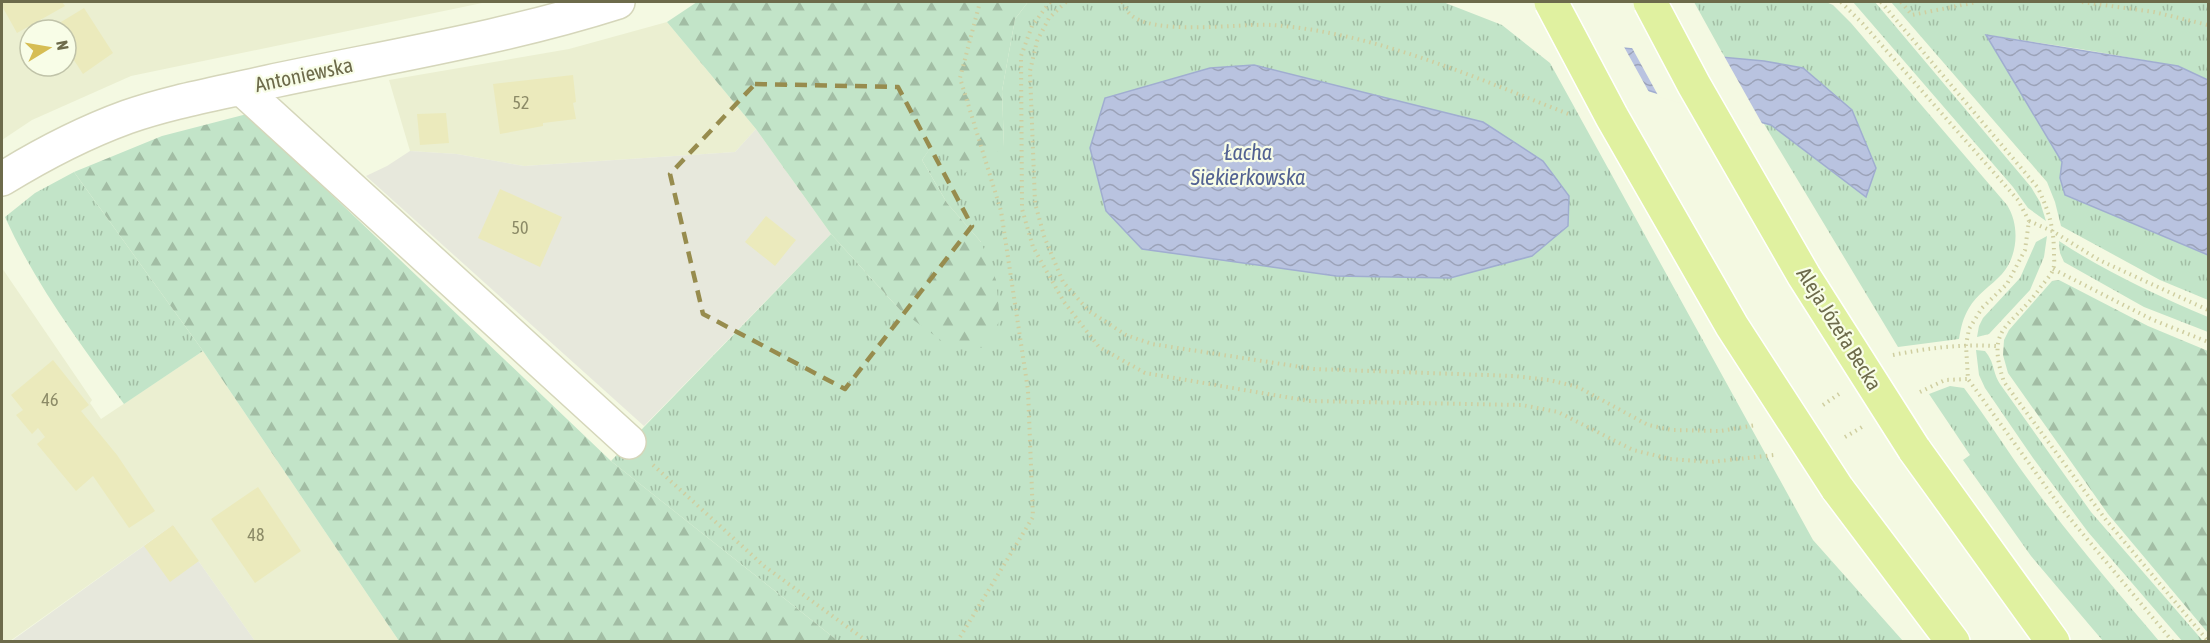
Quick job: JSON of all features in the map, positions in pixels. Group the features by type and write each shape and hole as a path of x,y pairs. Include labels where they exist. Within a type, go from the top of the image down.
{"main road":[{"path":"1551,2 1612,117 1732,326 1838,488 1953,642"},
{"name":"Aleja Józefa Becka","path":"1650,2 1694,85 1804,276 1914,449 2053,642"}],"street":[{"name":"Antoniewska","path":"2,179 86,133 185,99 532,26 618,2"},
{"path":"241,88 628,442"}],"path":[{"path":"957,642 1033,517 1028,390 1001,211 960,78 980,2"},
{"path":"1050,2 1032,26 1021,56 1022,209 1033,247 1064,302 1099,347 1145,373 1309,401 1522,405 1558,412 1633,450 1670,459 1711,462 1783,453"},
{"path":"1066,2 1049,18 1037,41 1030,71 1035,203 1044,236 1063,282 1089,311 1126,335 1152,344 1314,369 1514,376 1550,380 1578,387 1648,425 1672,430 1721,431 1757,425"},
{"path":"1122,2 1130,15 1147,23 1166,27 1271,25 1340,34 1424,58 1580,118"},
{"path":"1841,2 2018,200 2029,221 2025,250 2007,284 1982,308 1968,329 1966,345 1968,379 2062,509 2173,642"},
{"path":"1881,2 2038,188 2049,213 2054,232 2054,269 2032,299 2001,331 1996,346 1997,361 2004,382 2106,520 2208,641"},
{"path":"1901,2 1912,15 1977,2"},
{"path":"2082,2 2154,12 2208,25"},
{"path":"2029,221 2054,232 2099,260 2208,309"},
{"path":"2054,269 2151,319 2208,342"},
{"path":"1886,356 1928,348 1966,345 1996,346"},
{"path":"1919,393 1945,380 1968,379"},
{"path":"1819,406 1845,389"},
{"path":"1843,438 1871,421"},
{"path":"628,442 764,566 868,642"}],"highlighted area":[{"path":"755,84 898,87 972,226 845,389 703,314 670,174"}],"shaded area":[{"path":"2,2 487,2 131,76 32,120 2,140"},
{"path":"667,22 756,129 735,152 524,166 457,154 410,151 389,80 569,49"},
{"path":"756,129 831,234 644,426 366,176 410,151 457,154 524,166 735,152"},
{"path":"2,268 92,400 90,403 101,419 203,351 399,641 255,641 173,525 10,641 2,641"},
{"path":"173,525 255,641 10,642"}],"green space":[{"path":"697,2 1028,2 1015,19 1002,91 1004,147 965,173 937,139 922,160 947,203 981,242 996,280 1000,320 984,348 946,344 900,310 831,234 756,129 667,22"},
{"path":"1028,2 1443,2 1502,25 1550,63 1813,540 1903,641 838,641 611,461 831,234 900,310 981,242 947,203 922,160 937,138 1004,147 1002,91 1015,19"},
{"path":"1694,2 1826,2 1833,5 2007,205 2014,222 2014,250 2002,274 1972,303 1965,315 1959,339 1898,347 1764,124 1771,125 1803,68 1725,58"},
{"path":"1853,2 1875,2 2031,187 2040,202 2046,221 2028,208 2013,187"},
{"path":"1891,2 2208,3 2208,80 2178,66 1987,35 2062,162 2060,178 2065,195 2208,255 2208,300 2160,280 2061,226 2047,182"},
{"path":"247,114 611,461 838,641 399,641 203,351 74,172 162,136"},
{"path":"74,172 203,351 124,404 44,290 5,217 35,193"},
{"path":"2047,236 2044,257 2030,290 1989,334 1977,337 1983,318 2020,278 2036,242"},
{"path":"2059,241 2132,282 2208,317 2208,332 2144,307 2064,262 2060,253"},
{"path":"2059,280 2148,326 2208,351 2208,633 2108,514 2008,373 2003,355 2004,340 2009,330 2052,281"},
{"path":"1976,350 1985,351 1988,355 2000,384 2091,512 2203,641 2182,641 2088,532 1985,388 1979,375"},
{"path":"1950,386 1964,388 2045,502 2159,641 2103,641 2031,556 1963,460 1970,455 1929,394"}],"water":[{"path":"1986,35 2178,66 2208,80 2208,255 2065,195 2060,178 2062,162"},
{"path":"1590,45 1764,61 1803,68 1852,110 1876,168 1866,197 1771,125 1679,100 1555,61"},
{"name":"Łacha Siekierkowska","path":"1254,65 1483,122 1543,161 1569,196 1568,226 1532,256 1450,278 1336,276 1142,249 1106,211 1090,148 1105,98 1210,68"}],"pier":[{"path":"1589,42 1623,45 1650,94 1552,62 1553,58"},
{"path":"1631,46 1723,54 1764,127 1659,97"}],"building":[{"path":"2,2 62,2 65,6 44,18 18,18 17,33"},
{"path":"84,8 113,53 83,74 78,66 78,18 68,18"},
{"path":"573,75 576,102 573,103 576,119 543,123 543,126 500,134 493,84"},
{"path":"446,113 449,143 420,145 417,114"},
{"path":"500,189 562,217 540,267 478,238"},
{"path":"766,216 796,240 775,266 745,242"},
{"path":"53,360 89,405 81,411 117,455 155,511 129,528 93,476 76,491 37,444 45,437 38,428 32,434 16,415 23,410 11,395"},
{"path":"258,487 301,551 255,583 211,519"},
{"path":"173,525 199,561 170,582 144,546"}]}
